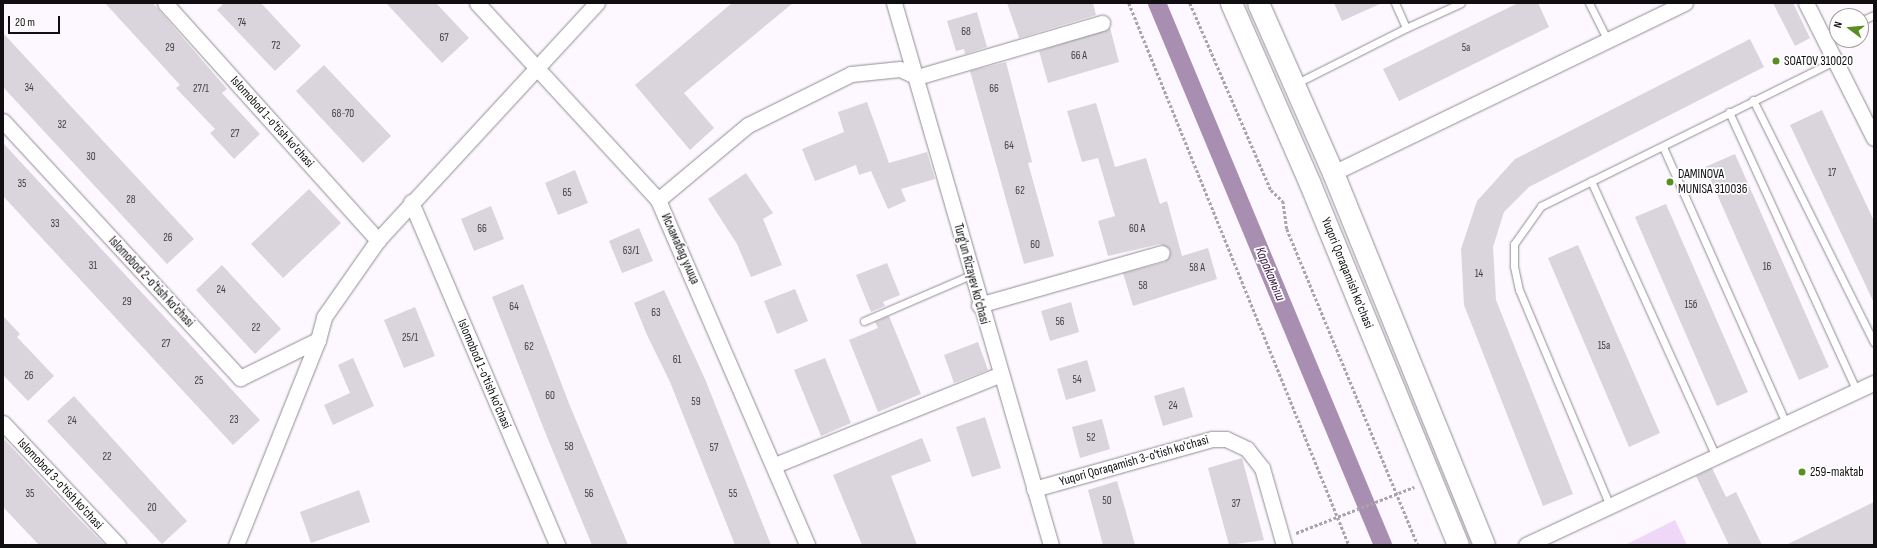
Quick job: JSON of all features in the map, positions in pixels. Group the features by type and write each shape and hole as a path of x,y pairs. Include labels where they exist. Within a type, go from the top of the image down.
{"main road":[{"name":"Yuqori Qoraqamish ko'chasi","path":"1231,3 1310,184 1458,545"},
{"name":"Yuqori Qoraqamish ko'chasi","path":"1258,3 1333,173 1484,545"}],"street":[{"name":"Islomobod 1-o'tish ko'chasi","path":"165,3 378,240"},
{"name":"Исламабад улица","path":"477,3 658,200 775,465 807,545"},
{"path":"236,545 318,340 324,317 378,240 411,202 597,3"},
{"name":"Turg'un Rizayev ko'chasi","path":"894,3 917,77 970,275 1051,545"},
{"path":"1333,173 1685,3"},
{"path":"1806,3 1829,33"},
{"path":"658,200 748,125 851,74 900,69 917,77 1102,23"},
{"path":"1833,48 1835,61 1874,138"},
{"name":"Islomobod 2-o'tish ko'chasi","path":"3,120 240,378 318,340"},
{"name":"Islomobod 1-o'tish ko'chasi","path":"411,202 557,545"},
{"path":"979,305 1162,253"},
{"path":"775,465 1000,375"},
{"path":"1526,545 1874,383"},
{"name":"Islomobod 3-o'tish ko'chasi","path":"3,423 118,545"},
{"name":"Yuqori Qoraqamish 3-o'tish ko'chasi","path":"1034,489 1212,439 1226,439 1247,449 1262,468 1283,541"}],"lane":[{"path":"1395,3 1406,28"},
{"path":"1294,84 1406,28 1461,3"},
{"path":"1589,3 1608,41"},
{"path":"1610,506 1519,290 1514,266 1514,244 1541,206 1835,61"},
{"path":"1754,100 1874,343"},
{"path":"1729,112 1857,391"},
{"path":"1663,147 1786,423"},
{"path":"1591,181 1716,457"},
{"path":"864,321 970,275"}],"path":[{"path":"1129,3 1349,545"},
{"path":"1190,3 1271,190 1283,201 1287,229 1418,545"},
{"path":"1283,541 1337,517 1431,480"}],"shaded area":[{"path":"1675,520 1687,545 1625,545"}],"building":[{"path":"105,3 153,3 227,89 222,93 260,134 234,159 210,133 215,129 176,88 180,85"},
{"path":"224,3 261,3 301,46 275,71 217,10"},
{"path":"386,3 436,3 469,38 442,63"},
{"path":"732,3 793,3 684,93 714,128 690,150 635,85"},
{"path":"1007,3 1093,3 1096,15 1019,38"},
{"path":"1334,3 1382,3 1342,21"},
{"path":"1518,3 1538,3 1549,27 1399,101 1383,69"},
{"path":"1773,3 1793,3 1810,38 1795,46"},
{"path":"977,12 987,47 965,54 964,49 956,51 947,21"},
{"path":"1110,28 1119,62 1048,83 1039,51"},
{"path":"3,33 194,239 167,264 3,87"},
{"path":"1750,39 1764,67 1529,187 1504,212 1493,247 1496,300 1573,494 1543,506 1464,305 1461,249 1477,201 1515,159"},
{"path":"1006,62 1032,162 1028,163 1054,256 1024,264 970,71"},
{"path":"324,65 391,136 363,163 296,91"},
{"path":"867,102 889,163 927,152 935,179 901,189 906,201 888,209 871,171 859,175 856,165 815,181 802,149 844,132 838,112"},
{"path":"1096,103 1115,167 1146,158 1160,204 1167,201 1182,256 1208,248 1217,279 1133,306 1123,273 1165,262 1171,251 1160,244 1108,256 1098,221 1115,216 1098,158 1082,162 1067,111"},
{"path":"1822,110 1874,221 1874,303 1790,125"},
{"path":"3,143 260,420 233,445 3,196"},
{"path":"1735,154 1829,367 1799,380 1705,167"},
{"path":"575,170 588,203 558,215 545,183"},
{"path":"746,173 773,213 763,219 782,265 751,277 737,244 708,199"},
{"path":"309,189 341,223 283,278 251,244"},
{"path":"1666,204 1748,392 1717,406 1635,217"},
{"path":"491,206 504,239 474,251 461,219"},
{"path":"639,228 653,261 622,273 609,241"},
{"path":"1578,245 1660,433 1629,447 1548,258"},
{"path":"887,263 900,295 883,302 885,306 871,312 856,275"},
{"path":"222,265 281,329 255,354 196,290"},
{"path":"523,284 570,406 628,545 592,545 547,437 492,297"},
{"path":"795,289 808,321 777,334 764,301"},
{"path":"664,290 705,379 771,545 735,545 670,382 647,335 634,303"},
{"path":"1071,302 1079,332 1050,341 1041,311"},
{"path":"415,307 435,356 404,368 384,320"},
{"path":"3,316 20,334 17,337 54,376 28,401 3,375"},
{"path":"889,316 921,394 878,412 849,340 878,328 875,322"},
{"path":"978,342 988,370 954,383 944,355"},
{"path":"353,358 374,406 333,425 324,405 350,393 338,365"},
{"path":"825,358 851,423 821,436 794,370"},
{"path":"1087,360 1096,391 1066,400 1057,369"},
{"path":"1184,387 1193,417 1163,426 1154,396"},
{"path":"74,396 187,521 162,544 47,421"},
{"path":"985,417 1001,468 972,477 956,427"},
{"path":"1102,419 1110,449 1080,458 1072,427"},
{"path":"3,438 105,545 39,545 3,507"},
{"path":"922,438 931,461 891,476 917,545 862,545 833,475"},
{"path":"1242,458 1264,540 1229,545 1208,468"},
{"path":"1712,468 1726,497 1736,492 1762,545 1729,545 1696,476"},
{"path":"1117,481 1135,545 1103,545 1088,490"},
{"path":"359,490 370,522 311,543 300,512"},
{"path":"1874,502 1874,545 1786,545"}],"waterway":[{"name":"Каракамыш","path":"1157,3 1383,545"}],"place":[{"name":"SOATOV 310020","path":"1776,61"},
{"name":"DAMINOVA MUNISA 310036","path":"1670,182"},
{"name":"259-maktab","path":"1802,472"}]}
